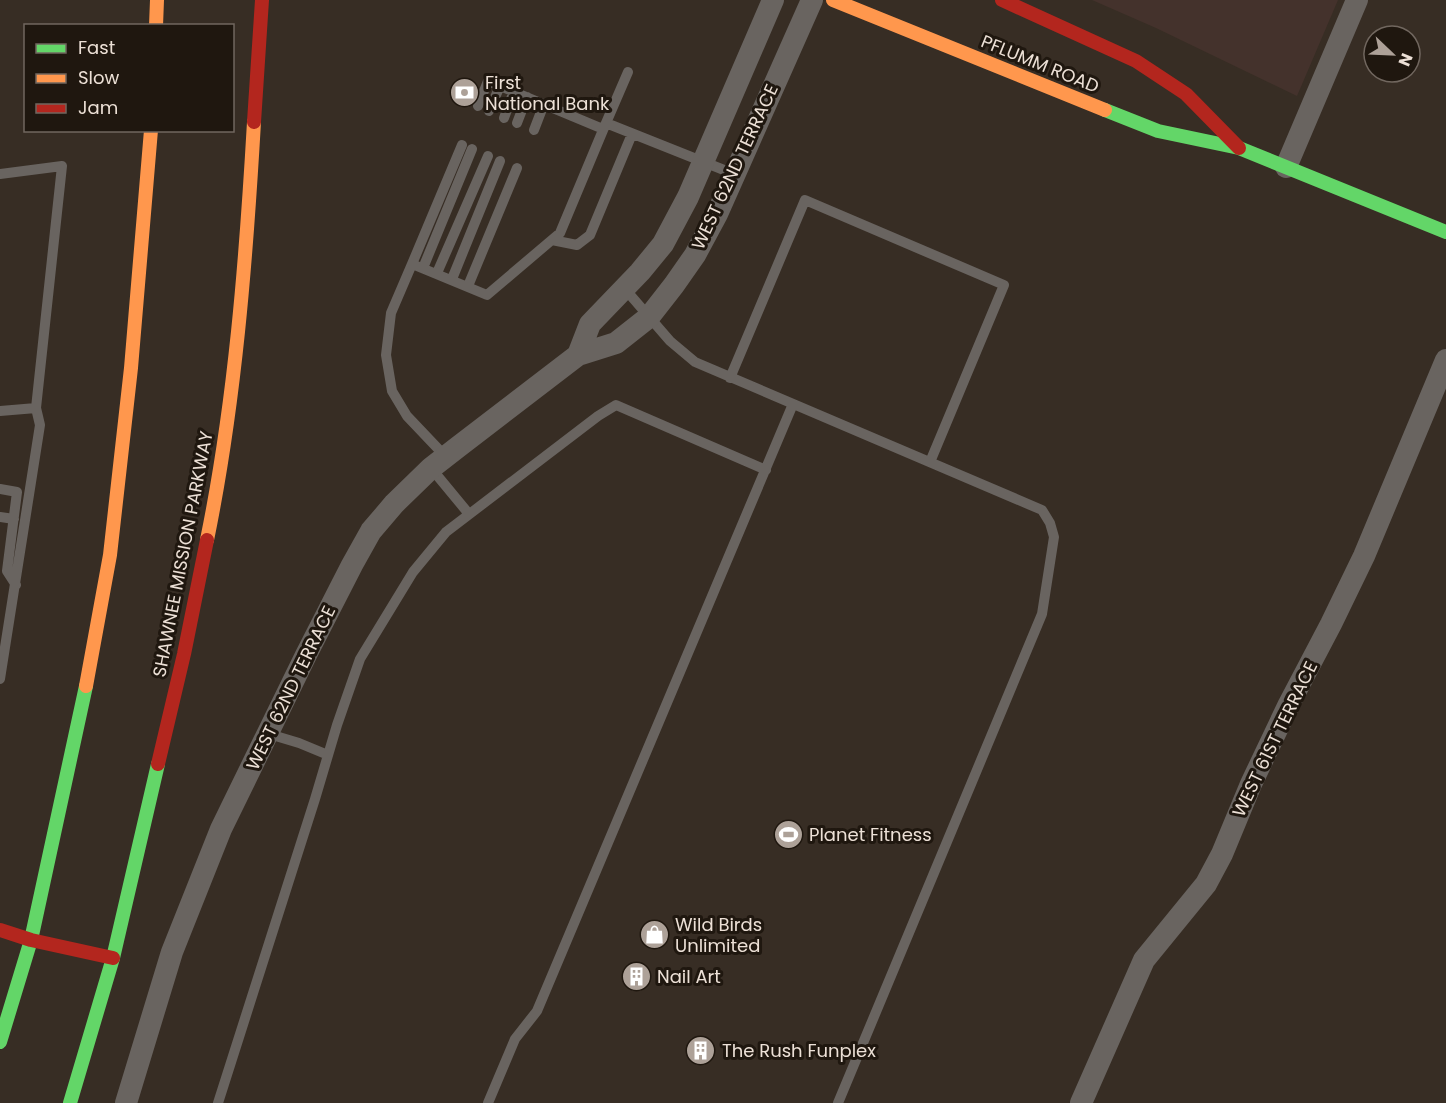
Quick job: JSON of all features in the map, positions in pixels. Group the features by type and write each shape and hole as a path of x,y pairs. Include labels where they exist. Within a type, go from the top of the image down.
{"main road":[{"path":"156,24 157,0"},
{"name":"SHAWNEE MISSION PARKWAY","path":"70,1103 113,958 184,654 210,525 228,407 247,243 262,0"},
{"name":"PFLUMM ROAD","path":"833,0 1158,131 1239,148 1446,232"},
{"name":"PFLUMM ROAD","path":"1002,0 1136,61 1186,94 1239,148"},
{"path":"0,1042 31,940 79,722 110,555 130,368 151,132"},
{"path":"0,930 31,940 113,958"}],"street":[{"name":"WEST 62ND TERRACE","path":"578,355 590,324 625,289 663,244 704,162 773,0"},
{"name":"WEST 62ND TERRACE","path":"126,1103 172,952 221,829 311,645 371,531 394,504 438,462 578,355 616,343 649,317 695,255 717,214 812,0"},
{"path":"1286,167 1357,0"},
{"name":"WEST 61ST TERRACE","path":"1081,1103 1144,960 1206,884 1222,854 1251,784 1284,714 1364,556 1446,360"}],"lane":[{"path":"412,264 487,295 560,233 628,72"},
{"path":"483,109 488,81 734,174"},
{"path":"504,118 514,91"},
{"path":"517,123 527,96"},
{"path":"534,130 544,104"},
{"path":"552,240 578,245 590,235 632,134"},
{"path":"423,268 467,147 391,313 386,355 392,391 469,514"},
{"path":"437,273 488,156"},
{"path":"452,279 500,161"},
{"path":"0,174 62,166 36,408 40,425 0,679"},
{"path":"468,286 517,168"},
{"path":"730,378 805,200 1004,285 930,462"},
{"path":"625,289 670,341 695,362 1042,510 1050,523 1054,537 1042,614 838,1103"},
{"path":"488,1103 515,1039 537,1011 793,404"},
{"path":"218,1103 360,659 413,572 446,532 598,416 616,405 766,470"},
{"path":"0,411 36,408"},
{"path":"0,489 17,492 8,571 16,585"},
{"path":"0,517 14,519"},
{"path":"269,734 328,755"}],"shaded area":[{"path":"1092,0 1338,0 1297,96"}],"traffic: fast":[{"path":"1105,110 1158,131 1239,148 1446,232"},
{"path":"0,1042 31,940 86,686"},
{"path":"70,1103 113,958 158,764"}],"traffic: slow":[{"path":"156,24 157,0"},
{"path":"833,0 1105,110"},
{"path":"207,540 225,436 238,332 254,122"},
{"path":"86,686 110,555 131,368 151,132"}],"traffic: jam":[{"path":"254,122 262,0"},
{"path":"1002,0 1136,61 1186,94 1239,148"},
{"path":"158,764 184,654 207,540"},
{"path":"0,930 31,940 113,958"}],"place":[{"name":"First National Bank","path":"464,93"},
{"name":"Planet Fitness","path":"788,835"},
{"name":"Wild Birds Unlimited","path":"654,935"},
{"name":"Nail Art","path":"636,977"},
{"name":"The Rush Funplex","path":"701,1051"}]}
